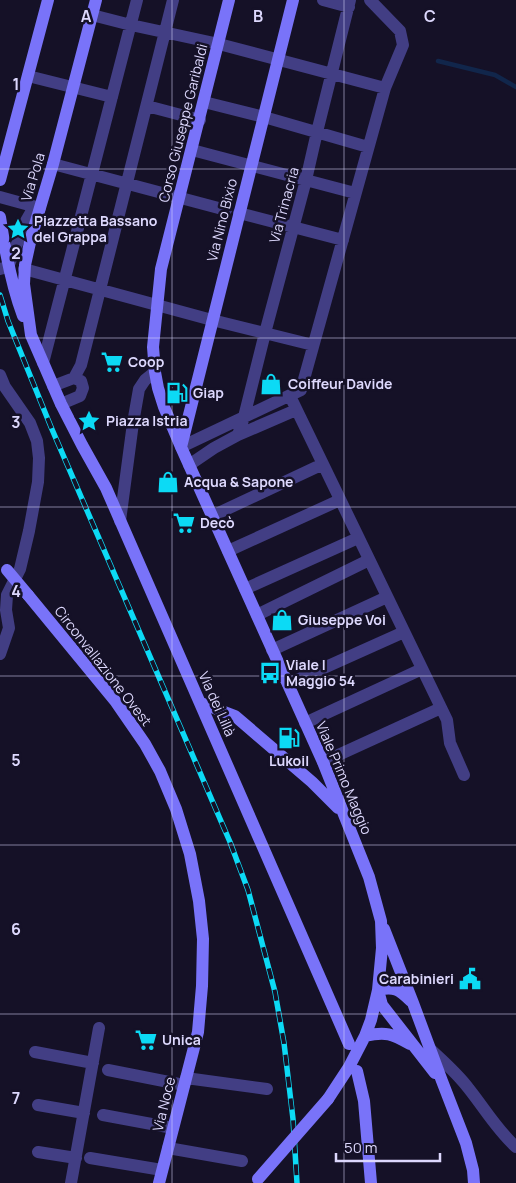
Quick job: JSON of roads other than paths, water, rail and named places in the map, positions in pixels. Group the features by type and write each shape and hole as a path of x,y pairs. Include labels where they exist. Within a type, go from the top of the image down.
{"main road":[{"path":"0,180 48,0"},
{"name":"Via Pola","path":"61,404 31,334 24,284 24,269 37,208 53,164 96,0"},
{"name":"Corso Giuseppe Garibaldi","path":"155,372 153,347 161,269 229,0"},
{"name":"Via Nino Bixio","path":"181,447 293,0"},
{"path":"0,217 3,268 31,334"},
{"name":"Viale Primo Maggio","path":"155,372 164,407 181,447 323,762 369,876 381,921 382,948 378,990 365,1036 349,1067 328,1099 256,1181"},
{"name":"Via dei Lillà","path":"61,404 106,488 349,1044"},
{"name":"Circonvallazione Ovest","path":"3,565 116,702 146,744 176,809 190,854 199,901 203,939 202,986 198,1032"},
{"path":"201,703 235,716 312,782 343,813"},
{"path":"381,921 466,1143 473,1170 474,1183"},
{"path":"413,1003 397,989 378,990 382,1005 442,1081"},
{"name":"Via Noce","path":"159,1183 198,1032"},
{"path":"365,1036 379,1033 388,1034 413,1045"},
{"path":"357,1071 364,1101 371,1183"}],"street":[{"path":"43,363 137,0"},
{"path":"74,378 80,365 100,290 173,0"},
{"path":"323,0 349,3"},
{"path":"370,0 400,31 403,46 385,88 314,345 295,393 296,410 447,720 450,743 464,775"},
{"name":"Via Trinacria","path":"238,436 294,227 349,3"},
{"path":"92,15 219,44 385,88"},
{"path":"28,76 112,97"},
{"path":"204,102 368,146"},
{"path":"147,106 200,120"},
{"path":"192,150 355,193"},
{"path":"53,164 226,210"},
{"path":"0,197 37,208 26,221 3,268"},
{"path":"239,213 342,240"},
{"path":"24,269 212,320 314,345"},
{"path":"120,521 139,389 145,380 155,372"},
{"path":"0,375 5,387 30,422 39,458 38,482 29,531 20,569 7,595 6,610 9,628 0,654"},
{"path":"53,386 74,378 82,381 83,388 80,396 61,404"},
{"path":"181,447 295,393"},
{"path":"189,465 214,448 296,410"},
{"path":"212,516 323,464"},
{"path":"228,551 340,500"},
{"path":"245,589 358,538"},
{"path":"257,615 369,560"},
{"path":"272,650 387,597"},
{"path":"288,684 404,632"},
{"path":"305,723 422,669"},
{"path":"323,762 441,708"},
{"path":"71,1183 100,1028"},
{"path":"430,1049 457,1074 470,1089 503,1136 516,1147"},
{"path":"36,1052 93,1063"},
{"path":"108,1070 185,1082 268,1089"},
{"path":"38,1105 84,1112"},
{"path":"102,1116 172,1128"},
{"path":"168,1148 242,1161"},
{"path":"38,1152 76,1158"},
{"path":"90,1158 162,1170"}],"waterway":[{"path":"438,61 495,75 516,87"}],"railway":[{"path":"0,295 8,321 51,427 230,842 248,890 275,992 284,1043 293,1119 297,1183"}],"place":[{"name":"Piazzetta Bassano del Grappa","path":"18,229"},
{"name":"Coop","path":"112,362"},
{"name":"Coiffeur Davide","path":"271,384"},
{"name":"Giap","path":"177,393"},
{"name":"Piazza Istria","path":"89,421"},
{"name":"Acqua & Sapone","path":"168,482"},
{"name":"Decò","path":"184,523"},
{"name":"Giuseppe Voi","path":"282,620"},
{"name":"Viale I Maggio 54","path":"270,673"},
{"name":"Lukoil","path":"289,738"},
{"name":"Carabinieri","path":"470,979"},
{"name":"Unica","path":"146,1040"}]}
